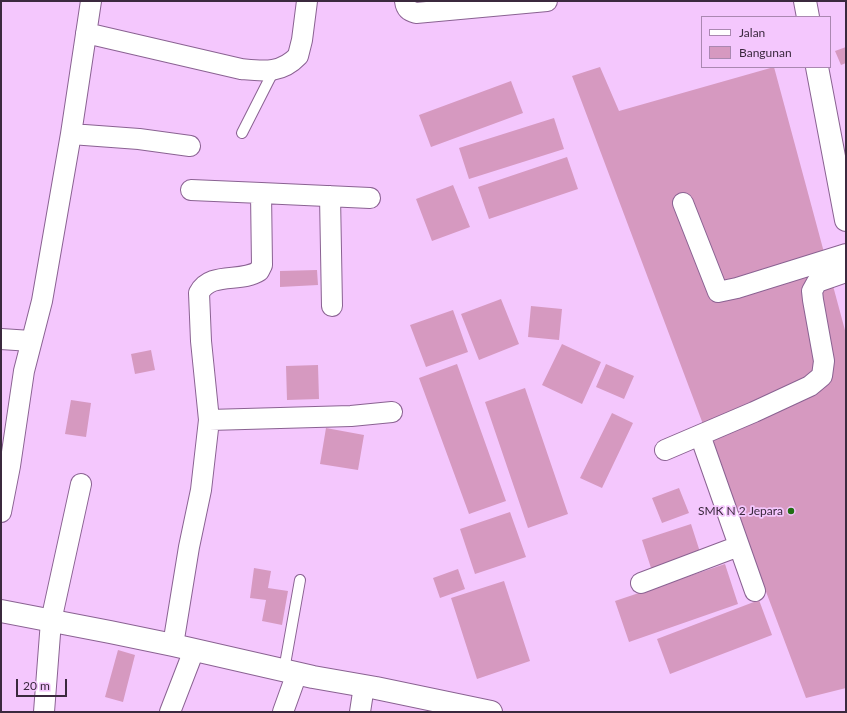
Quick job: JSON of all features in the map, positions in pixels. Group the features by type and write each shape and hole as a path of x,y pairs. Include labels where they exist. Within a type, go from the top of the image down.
{"street":[{"path":"1,512 24,371 42,301 71,134 91,1"},
{"path":"86,33 241,69 265,72 274,70 295,59 300,53 307,1"},
{"path":"405,1 405,7 410,12 416,13 547,1"},
{"path":"805,1 808,16"},
{"path":"817,68 845,210"},
{"path":"71,134 139,139 190,146"},
{"path":"191,190 370,198"},
{"path":"173,645 189,546 201,490 209,420 201,340 199,293 201,288 210,282 245,277 259,271 262,265 261,193"},
{"path":"330,196 332,306"},
{"path":"683,203 718,292 737,288 846,254"},
{"path":"665,450 810,386 822,376 824,361 812,291 817,282 846,272"},
{"path":"1,338 31,341"},
{"path":"209,420 351,416 392,412"},
{"path":"700,435 755,591"},
{"path":"44,712 51,621 81,484"},
{"path":"641,583 739,546"},
{"path":"1,612 173,645 290,672 491,712"},
{"path":"170,712 194,650"},
{"path":"283,712 290,672"},
{"path":"360,712 364,686"}],"lane":[{"path":"242,132 274,70"},
{"path":"290,672 300,580"}],"building":[{"path":"846,47 846,63 841,65 835,51"},
{"name":"SMK N 2 Jepara","path":"600,67 619,111 774,68 846,334 846,688 806,698 572,76"},
{"path":"511,81 523,113 431,147 419,115"},
{"path":"554,118 564,149 469,179 459,148"},
{"path":"567,157 578,189 489,219 478,187"},
{"path":"453,185 470,227 432,241 416,199"},
{"path":"317,270 318,285 280,287 280,271"},
{"path":"501,299 519,344 479,360 461,314"},
{"path":"531,306 562,309 559,340 528,337"},
{"path":"453,310 468,352 426,367 410,325"},
{"path":"562,344 601,362 582,404 542,385"},
{"path":"151,350 155,370 135,374 131,354"},
{"path":"457,364 506,501 469,514 419,378"},
{"path":"606,364 634,376 624,399 596,387"},
{"path":"318,365 319,399 287,400 286,366"},
{"path":"525,388 568,514 528,528 485,402"},
{"path":"71,400 91,403 86,437 65,434"},
{"path":"612,413 633,423 602,488 580,478"},
{"path":"326,428 364,435 358,470 320,464"},
{"path":"679,488 689,513 662,523 652,498"},
{"path":"510,512 526,557 475,574 460,529"},
{"path":"691,524 700,552 651,568 642,540"},
{"path":"725,564 738,604 629,642 615,601"},
{"path":"254,568 271,571 268,588 288,591 282,625 262,621 266,600 250,598"},
{"path":"458,569 465,589 440,598 433,578"},
{"path":"504,581 530,661 477,679 451,598"},
{"path":"759,600 772,635 670,674 657,639"},
{"path":"118,650 135,655 123,702 105,697"}],"place":[{"name":"SMK N 2 Jepara","path":"791,511"}]}
